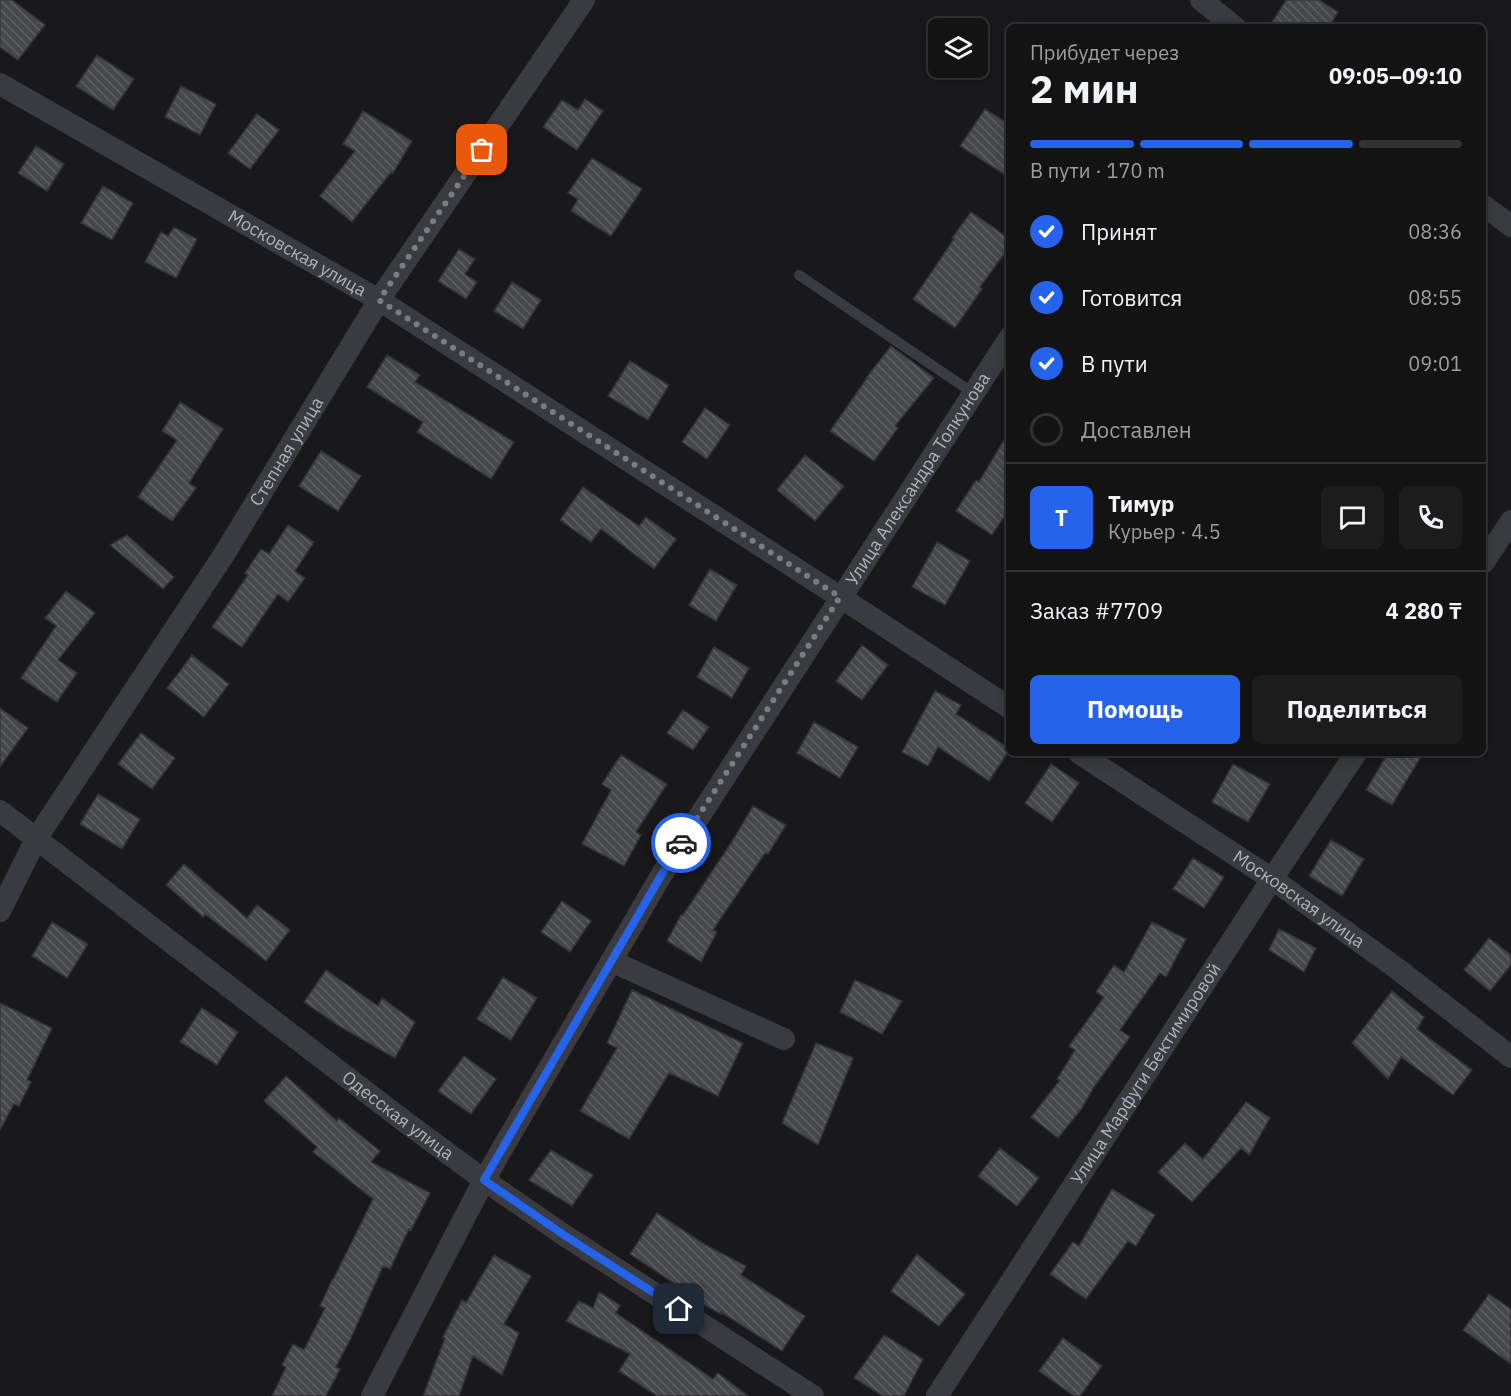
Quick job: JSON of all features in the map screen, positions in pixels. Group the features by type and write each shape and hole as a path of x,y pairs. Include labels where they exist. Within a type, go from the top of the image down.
{"street":[{"name":"Степная улица","path":"0,911 36,839 224,556 379,300 584,0"},
{"path":"1201,0 1223,17"},
{"name":"Московская улица","path":"0,84 379,300 1006,705"},
{"path":"1486,207 1511,226"},
{"name":"Улица Александра Толкунова","path":"372,1396 484,1180 662,874 1006,343"},
{"path":"1486,559 1511,521"},
{"name":"Московская улица","path":"1084,756 1272,879 1395,967 1511,1057"},
{"name":"Улица Марфуги Бектимировой","path":"937,1396 1354,756"},
{"name":"Одесская улица","path":"0,812 484,1180 564,1235 813,1396"},
{"path":"611,961 784,1039"}],"lane":[{"path":"799,275 973,393"}],"building":[{"path":"0,0 12,0 45,25 18,60 0,47"},
{"path":"1286,0 1319,0 1338,12 1331,24 1271,24"},
{"path":"97,55 134,79 113,110 76,86"},
{"path":"181,86 216,104 200,135 165,117"},
{"path":"585,99 603,111 577,150 543,127 562,100 578,110"},
{"path":"985,109 1006,122 1006,175 960,146"},
{"path":"363,111 412,141 393,173 391,172 352,222 320,196 355,151 343,144"},
{"path":"257,114 279,130 250,169 228,153"},
{"path":"36,146 64,164 47,191 18,173"},
{"path":"592,158 642,189 611,236 571,211 578,199 568,193"},
{"path":"103,186 133,203 112,240 81,223"},
{"path":"971,212 1006,236 1006,251 980,287 982,289 955,328 913,299 954,239 952,238"},
{"path":"174,227 197,239 176,278 145,262 161,232 168,236"},
{"path":"459,249 475,259 465,274 477,282 466,299 438,281"},
{"path":"512,282 541,300 523,329 494,311"},
{"path":"891,346 934,378 895,426 898,428 874,461 830,431"},
{"path":"387,355 420,375 415,382 514,442 491,479 417,432 423,422 367,387"},
{"path":"630,361 669,385 648,420 608,396"},
{"path":"180,402 223,429 189,483 196,488 172,521 138,497 177,440 162,431"},
{"path":"705,408 730,425 707,459 682,442"},
{"path":"1006,437 1006,514 992,535 956,511 976,480 979,482"},
{"path":"321,451 361,476 338,511 299,486"},
{"path":"805,455 844,486 815,521 777,490"},
{"path":"583,487 639,526 646,517 676,539 654,569 601,529 591,542 560,520"},
{"path":"288,525 314,542 295,571 305,578 288,602 278,594 242,647 212,627 248,575 245,573 261,549 269,554"},
{"path":"127,535 174,577 163,589 110,545"},
{"path":"937,542 970,561 945,605 912,587"},
{"path":"710,569 737,585 716,621 689,605"},
{"path":"66,591 95,613 58,660 77,673 57,702 21,678 56,626 45,618"},
{"path":"862,645 888,665 862,700 836,681"},
{"path":"714,647 749,668 732,698 697,677"},
{"path":"192,655 229,684 204,717 167,688"},
{"path":"935,691 961,705 956,714 1006,746 1006,755 989,781 938,747 928,766 902,752"},
{"path":"0,708 28,728 0,767"},
{"path":"683,710 709,727 693,750 667,733"},
{"path":"814,722 858,747 840,778 797,753"},
{"path":"141,733 175,758 152,789 118,764"},
{"path":"621,755 667,784 636,832 641,835 624,866 582,844 611,790 602,784"},
{"path":"1386,756 1421,756 1392,805 1366,790"},
{"path":"1051,764 1079,783 1052,822 1025,803"},
{"path":"1233,764 1270,784 1248,822 1212,802"},
{"path":"98,794 140,819 122,849 80,824"},
{"path":"753,806 786,825 713,930 717,932 701,962 667,941 681,915 733,840"},
{"path":"1331,840 1364,859 1342,896 1309,876"},
{"path":"1193,858 1224,877 1204,908 1173,889"},
{"path":"184,864 247,918 257,905 290,930 266,961 205,914 203,917 166,885"},
{"path":"562,901 591,921 570,952 541,932"},
{"path":"52,922 88,944 67,978 32,956"},
{"path":"1152,922 1186,939 1166,977 1160,973 1120,1030 1130,1037 1094,1087 1082,1108 1058,1138 1031,1117 1060,1080 1057,1079 1075,1050 1069,1046 1104,997 1096,992 1114,965 1124,972"},
{"path":"1279,929 1316,948 1304,972 1269,950"},
{"path":"1489,938 1511,955 1511,965 1490,991 1464,970"},
{"path":"326,970 378,1006 382,998 415,1022 395,1058 339,1026 304,1002"},
{"path":"503,977 537,998 511,1040 477,1019"},
{"path":"855,980 902,1001 882,1034 840,1012"},
{"path":"632,990 743,1043 718,1096 669,1073 629,1139 580,1111 617,1048 607,1043"},
{"path":"1392,991 1424,1017 1417,1029 1472,1070 1453,1095 1401,1057 1388,1079 1352,1043"},
{"path":"0,1003 52,1028 27,1080 31,1082 19,1106 14,1104 0,1130"},
{"path":"202,1008 238,1032 217,1065 180,1042"},
{"path":"816,1043 853,1058 818,1145 782,1123"},
{"path":"464,1056 496,1079 471,1114 438,1091"},
{"path":"286,1076 337,1121 339,1118 380,1151 371,1162 430,1193 411,1230 409,1229 390,1269 383,1266 336,1367 340,1369 326,1396 272,1396 286,1367 282,1365 293,1344 304,1350 325,1308 320,1306 373,1199 313,1152 317,1147 264,1101"},
{"path":"1246,1102 1270,1118 1249,1155 1241,1148 1192,1202 1158,1172 1185,1143 1203,1159"},
{"path":"1000,1148 1039,1178 1017,1206 978,1176"},
{"path":"551,1150 593,1175 572,1206 529,1180"},
{"path":"1112,1189 1155,1215 1136,1246 1128,1241 1086,1299 1050,1274 1073,1242 1079,1246"},
{"path":"657,1213 704,1244 746,1266 741,1275 805,1316 782,1351 721,1312 721,1314 685,1295 687,1292 630,1254"},
{"path":"917,1254 965,1294 939,1326 891,1291"},
{"path":"494,1255 531,1276 504,1324 519,1333 502,1375 473,1356 459,1396 423,1396 445,1338 443,1337 462,1300 466,1303"},
{"path":"599,1292 620,1305 616,1313 713,1379 718,1373 748,1396 657,1396 619,1371 630,1354 566,1321 579,1301 593,1308"},
{"path":"1489,1294 1511,1309 1511,1364 1463,1330"},
{"path":"884,1335 923,1359 904,1396 883,1396 854,1378"},
{"path":"1063,1338 1102,1366 1080,1396 1074,1396 1039,1371"}],"way so far":[{"path":"482,150 379,300 840,597 681,843"}],"route":[{"path":"679,1309 484,1180 681,843"}]}
